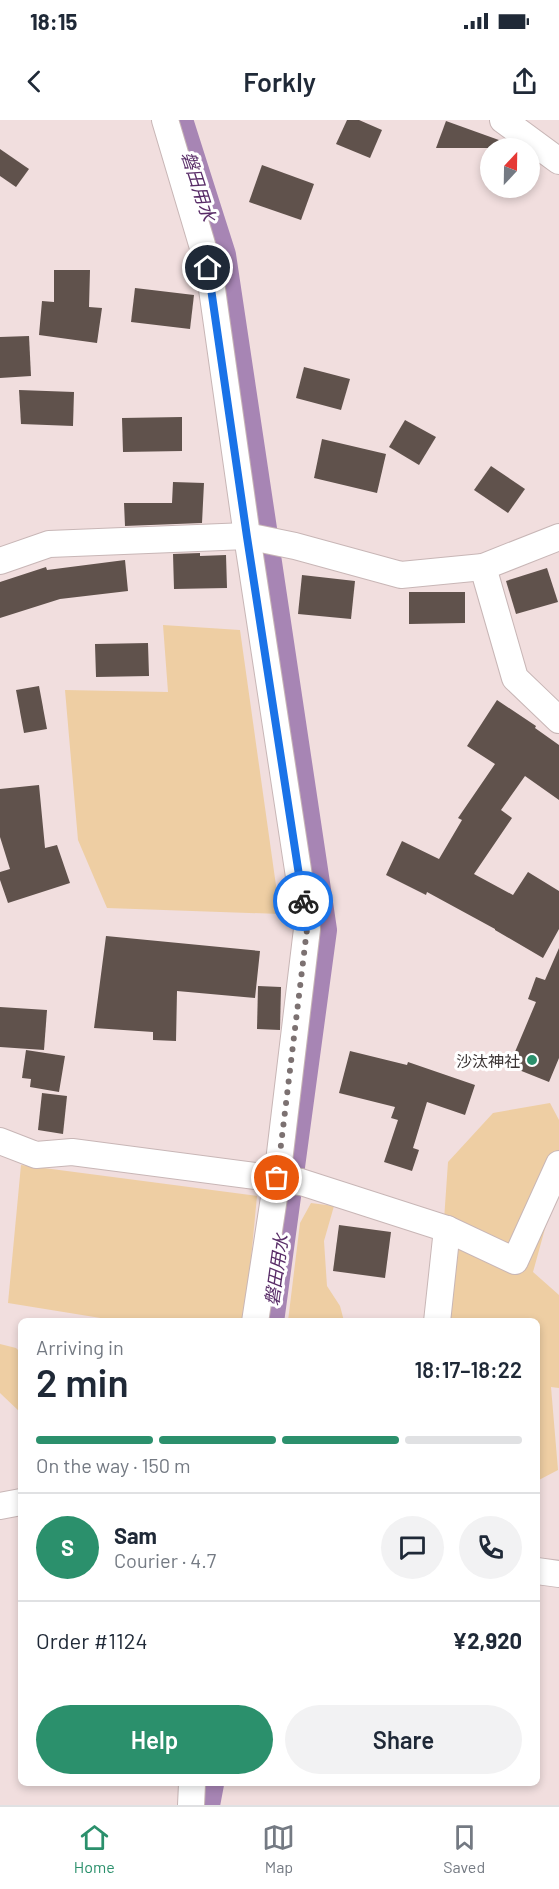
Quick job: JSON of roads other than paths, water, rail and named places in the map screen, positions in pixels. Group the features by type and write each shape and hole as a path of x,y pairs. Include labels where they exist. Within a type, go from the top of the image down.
{"street":[{"path":"165,120 208,268 307,929 286,1179 256,1318"},
{"path":"503,120 559,161"},
{"path":"0,561 49,544 247,537 295,546 401,575 483,567 559,537"},
{"path":"483,567 515,678 559,720"},
{"path":"0,1141 36,1155 72,1152 286,1179 447,1229 515,1261 559,1164"},
{"path":"436,1318 447,1229"},
{"path":"0,1506 18,1503"},
{"path":"540,1571 559,1574"},
{"path":"191,1805 192,1786"}],"waterway":[{"name":"磐田用水","path":"178,120 221,255 322,930 270,1318"},
{"name":"磐田用水","path":"205,1805 209,1786"}],"place":[{"name":"沙汰神社","path":"532,1060"}]}
